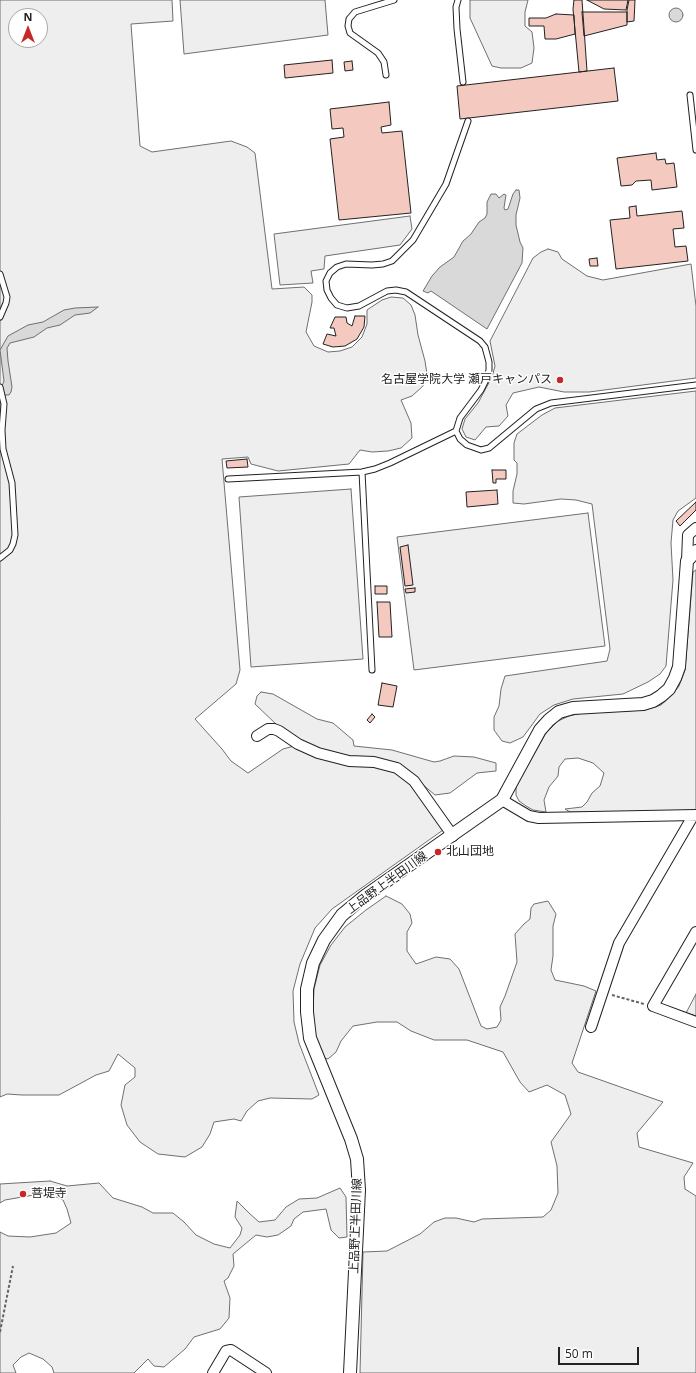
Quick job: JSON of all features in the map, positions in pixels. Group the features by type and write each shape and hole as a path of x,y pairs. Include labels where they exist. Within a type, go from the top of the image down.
{"street":[{"path":"687,561 688,535 696,528"},
{"path":"687,561 696,551"},
{"name":"上品野上半田川線","path":"350,1373 359,1190 357,1159 351,1139 310,1038 307,1012 308,989 313,962 324,940 342,915 365,896 453,836 502,800 540,730 559,712 573,708 643,704 653,701 669,688 679,667 687,561"},
{"path":"257,736 268,729 274,729 298,744 318,753 349,761 374,762 397,768 414,781 453,836"},
{"path":"502,800 529,816 539,818 695,815"},
{"path":"591,1027 619,943 695,815"},
{"path":"696,932 653,1006 696,1022"},
{"path":"213,1373 226,1351 231,1350 266,1373"}],"lane":[{"path":"386,75 384,62 378,53 350,33 348,26 349,19 355,12 394,0"},
{"path":"452,0 458,1 456,7 457,29 463,82"},
{"path":"690,95 696,150"},
{"path":"468,121 446,184 413,240 392,260 383,264 346,264 337,267 330,273 326,281 327,290 337,305 347,308 358,306 387,291 396,290 406,292 485,346 489,362 489,370 486,380 481,390 460,418 456,431 460,439 467,445 481,450 489,448 536,409 551,403 696,385"},
{"path":"0,274 7,297 0,317"},
{"path":"0,387 4,404 2,430 3,449 12,483 15,535 10,550 0,558"},
{"path":"228,479 362,472 390,463 456,431"},
{"path":"362,472 372,670"}],"path":[{"path":"602,993 653,1006"},
{"path":"0,1332 13,1266"}],"shaded area":[{"path":"0,0 172,0 173,21 131,24 140,146 152,152 231,141 247,147 255,153 272,289 304,287 312,295 306,332 314,346 328,352 340,351 352,347 362,337 367,324 367,310 382,300 391,297 403,298 411,305 415,315 427,374 423,386 412,396 401,400 411,423 412,438 401,448 372,452 360,450 349,464 278,471 251,464 248,457 222,459 240,670 236,684 195,719 231,761 248,773 283,749 294,746 392,771 410,783 443,830 332,909 315,928 300,964 293,991 294,1022 299,1043 319,1095 312,1099 270,1098 258,1101 247,1111 241,1121 234,1119 214,1122 210,1134 202,1147 185,1157 158,1154 140,1142 127,1125 121,1105 125,1085 135,1077 135,1068 118,1054 109,1071 96,1075 59,1095 7,1094 0,1097"},
{"path":"180,0 325,0 328,35 184,54"},
{"path":"470,0 528,0 525,12 525,26 532,32 534,48 532,63 521,68 501,68 492,66 470,18"},
{"path":"676,8 681,10 683,15 681,20 676,22 671,20 669,15 671,10"},
{"path":"516,190 519,190 520,198 516,215 516,225 523,248 522,263 487,329 431,291 428,293 423,291 432,276 440,267 454,257 463,241 471,234 479,222 485,218 487,214 487,202 491,194 496,194 499,198 504,194 506,195 505,210 508,209 513,194"},
{"path":"410,216 412,229 400,245 325,256 324,269 311,271 313,283 280,285 274,234"},
{"path":"548,249 558,252 562,259 587,276 603,280 691,264 696,306 696,378 589,392 564,392 539,387 513,393 506,405 508,416 499,426 486,427 475,440 466,437 462,429 465,419 478,403 492,377 495,366 490,341 533,258"},
{"path":"98,307 90,313 75,315 60,325 47,328 34,337 10,343 7,348 12,387 9,395 5,395 0,399 0,386 2,386 4,381 0,350 8,336 28,325 43,322 64,310"},
{"path":"696,391 696,498 678,511 673,520 671,543 673,580 666,666 660,674 648,682 623,694 573,699 554,705 540,714 523,737 510,743 502,741 494,730 494,717 499,706 501,689 505,676 607,661 610,649 592,504 576,500 561,499 524,504 513,503 513,491 517,474 517,463 514,460 514,443 517,434 542,415 555,408"},
{"path":"351,489 363,659 251,667 239,497"},
{"path":"588,513 605,646 414,670 397,537"},
{"path":"696,570 696,813 570,812 565,809 582,807 587,802 592,793 600,786 604,773 593,763 578,758 565,759 559,767 558,776 549,787 544,800 546,812 533,810 519,801 516,795 516,786 546,733 558,721 569,716 582,713 645,710 661,705 679,686 685,670 693,572"},
{"path":"261,692 273,694 317,719 333,723 353,740 354,746 392,750 434,762 454,756 474,757 496,763 496,771 477,773 450,793 435,795 411,772 397,764 342,755 320,749 303,742 278,726 255,704 257,696"},
{"path":"386,896 402,904 410,914 412,923 407,932 407,951 416,964 436,957 450,959 459,969 481,1026 487,1029 497,1027 501,1020 500,1007 517,962 515,934 530,919 531,908 534,904 548,901 556,914 553,926 553,956 551,970 555,980 584,986 596,991 572,1063 578,1072 663,1102 637,1133 639,1147 693,1163 684,1177 685,1189 696,1196 696,1373 360,1373 363,1252 387,1251 420,1234 434,1222 445,1218 456,1218 474,1222 482,1219 543,1217 551,1210 558,1193 557,1166 551,1142 571,1114 565,1095 547,1085 529,1092 520,1082 503,1052 467,1040 434,1040 411,1031 397,1022 377,1022 353,1026 341,1041 336,1052 328,1059 324,1058 315,1035 313,1013 314,989 320,965 331,945 345,927"},
{"path":"696,994 696,1016 686,1013"},
{"path":"50,1181 67,1186 99,1183 113,1198 142,1207 153,1213 173,1213 196,1235 214,1244 230,1248 240,1235 242,1228 235,1217 237,1201 259,1222 275,1220 286,1207 299,1199 317,1198 340,1188 346,1197 347,1237 339,1238 331,1230 326,1209 303,1212 294,1219 291,1226 278,1235 267,1237 256,1235 233,1254 234,1266 228,1278 224,1281 230,1298 229,1318 220,1329 194,1337 185,1349 164,1367 154,1366 148,1359 134,1373 54,1373 52,1367 43,1359 29,1353 21,1357 13,1365 16,1373 0,1373 0,1232 8,1236 30,1237 56,1233 71,1223 63,1200 52,1195 34,1195 5,1200 0,1203 0,1184"}],"building":[{"path":"574,0 582,0 587,71 579,72 573,9"},
{"path":"587,0 628,0 626,10 604,9"},
{"path":"629,0 635,0 634,21 627,22 627,10"},
{"path":"582,12 627,12 627,25 584,36"},
{"path":"556,14 574,15 575,34 556,39 545,39 544,26 529,26 529,18 546,18"},
{"path":"332,60 333,73 285,78 284,65"},
{"path":"352,61 353,70 345,71 344,62"},
{"path":"614,68 618,101 460,119 457,86"},
{"path":"389,102 391,125 381,127 382,133 402,131 411,213 339,220 330,139 344,137 343,128 332,129 330,109"},
{"path":"656,153 657,160 665,159 666,164 674,163 677,187 652,190 651,180 636,181 632,185 621,186 617,158"},
{"path":"636,206 637,216 682,211 684,228 673,229 675,247 686,246 688,261 616,269 610,220 630,218 629,207"},
{"path":"597,258 598,266 590,266 589,259"},
{"path":"355,316 365,316 364,327 357,339 345,346 333,347 323,344 327,334 336,336 334,328 330,328 335,317 346,317 347,323 352,326"},
{"path":"247,459 248,467 227,468 226,461"},
{"path":"492,470 506,470 506,479 496,479 496,483 493,483"},
{"path":"497,490 498,504 467,507 466,492"},
{"path":"696,502 696,510 680,526 676,521"},
{"path":"408,545 413,585 405,586 400,547"},
{"path":"375,586 387,586 387,594 375,594"},
{"path":"415,588 415,592 406,593 405,589"},
{"path":"377,602 390,602 392,637 379,637"},
{"path":"382,683 397,686 393,707 378,705"},
{"path":"372,714 375,717 370,723 367,720"}],"place":[{"name":"名古屋学院大学 瀬戸キャンパス","path":"560,380"},
{"name":"北山団地","path":"438,852"},
{"name":"菩堤寺","path":"23,1194"}]}
